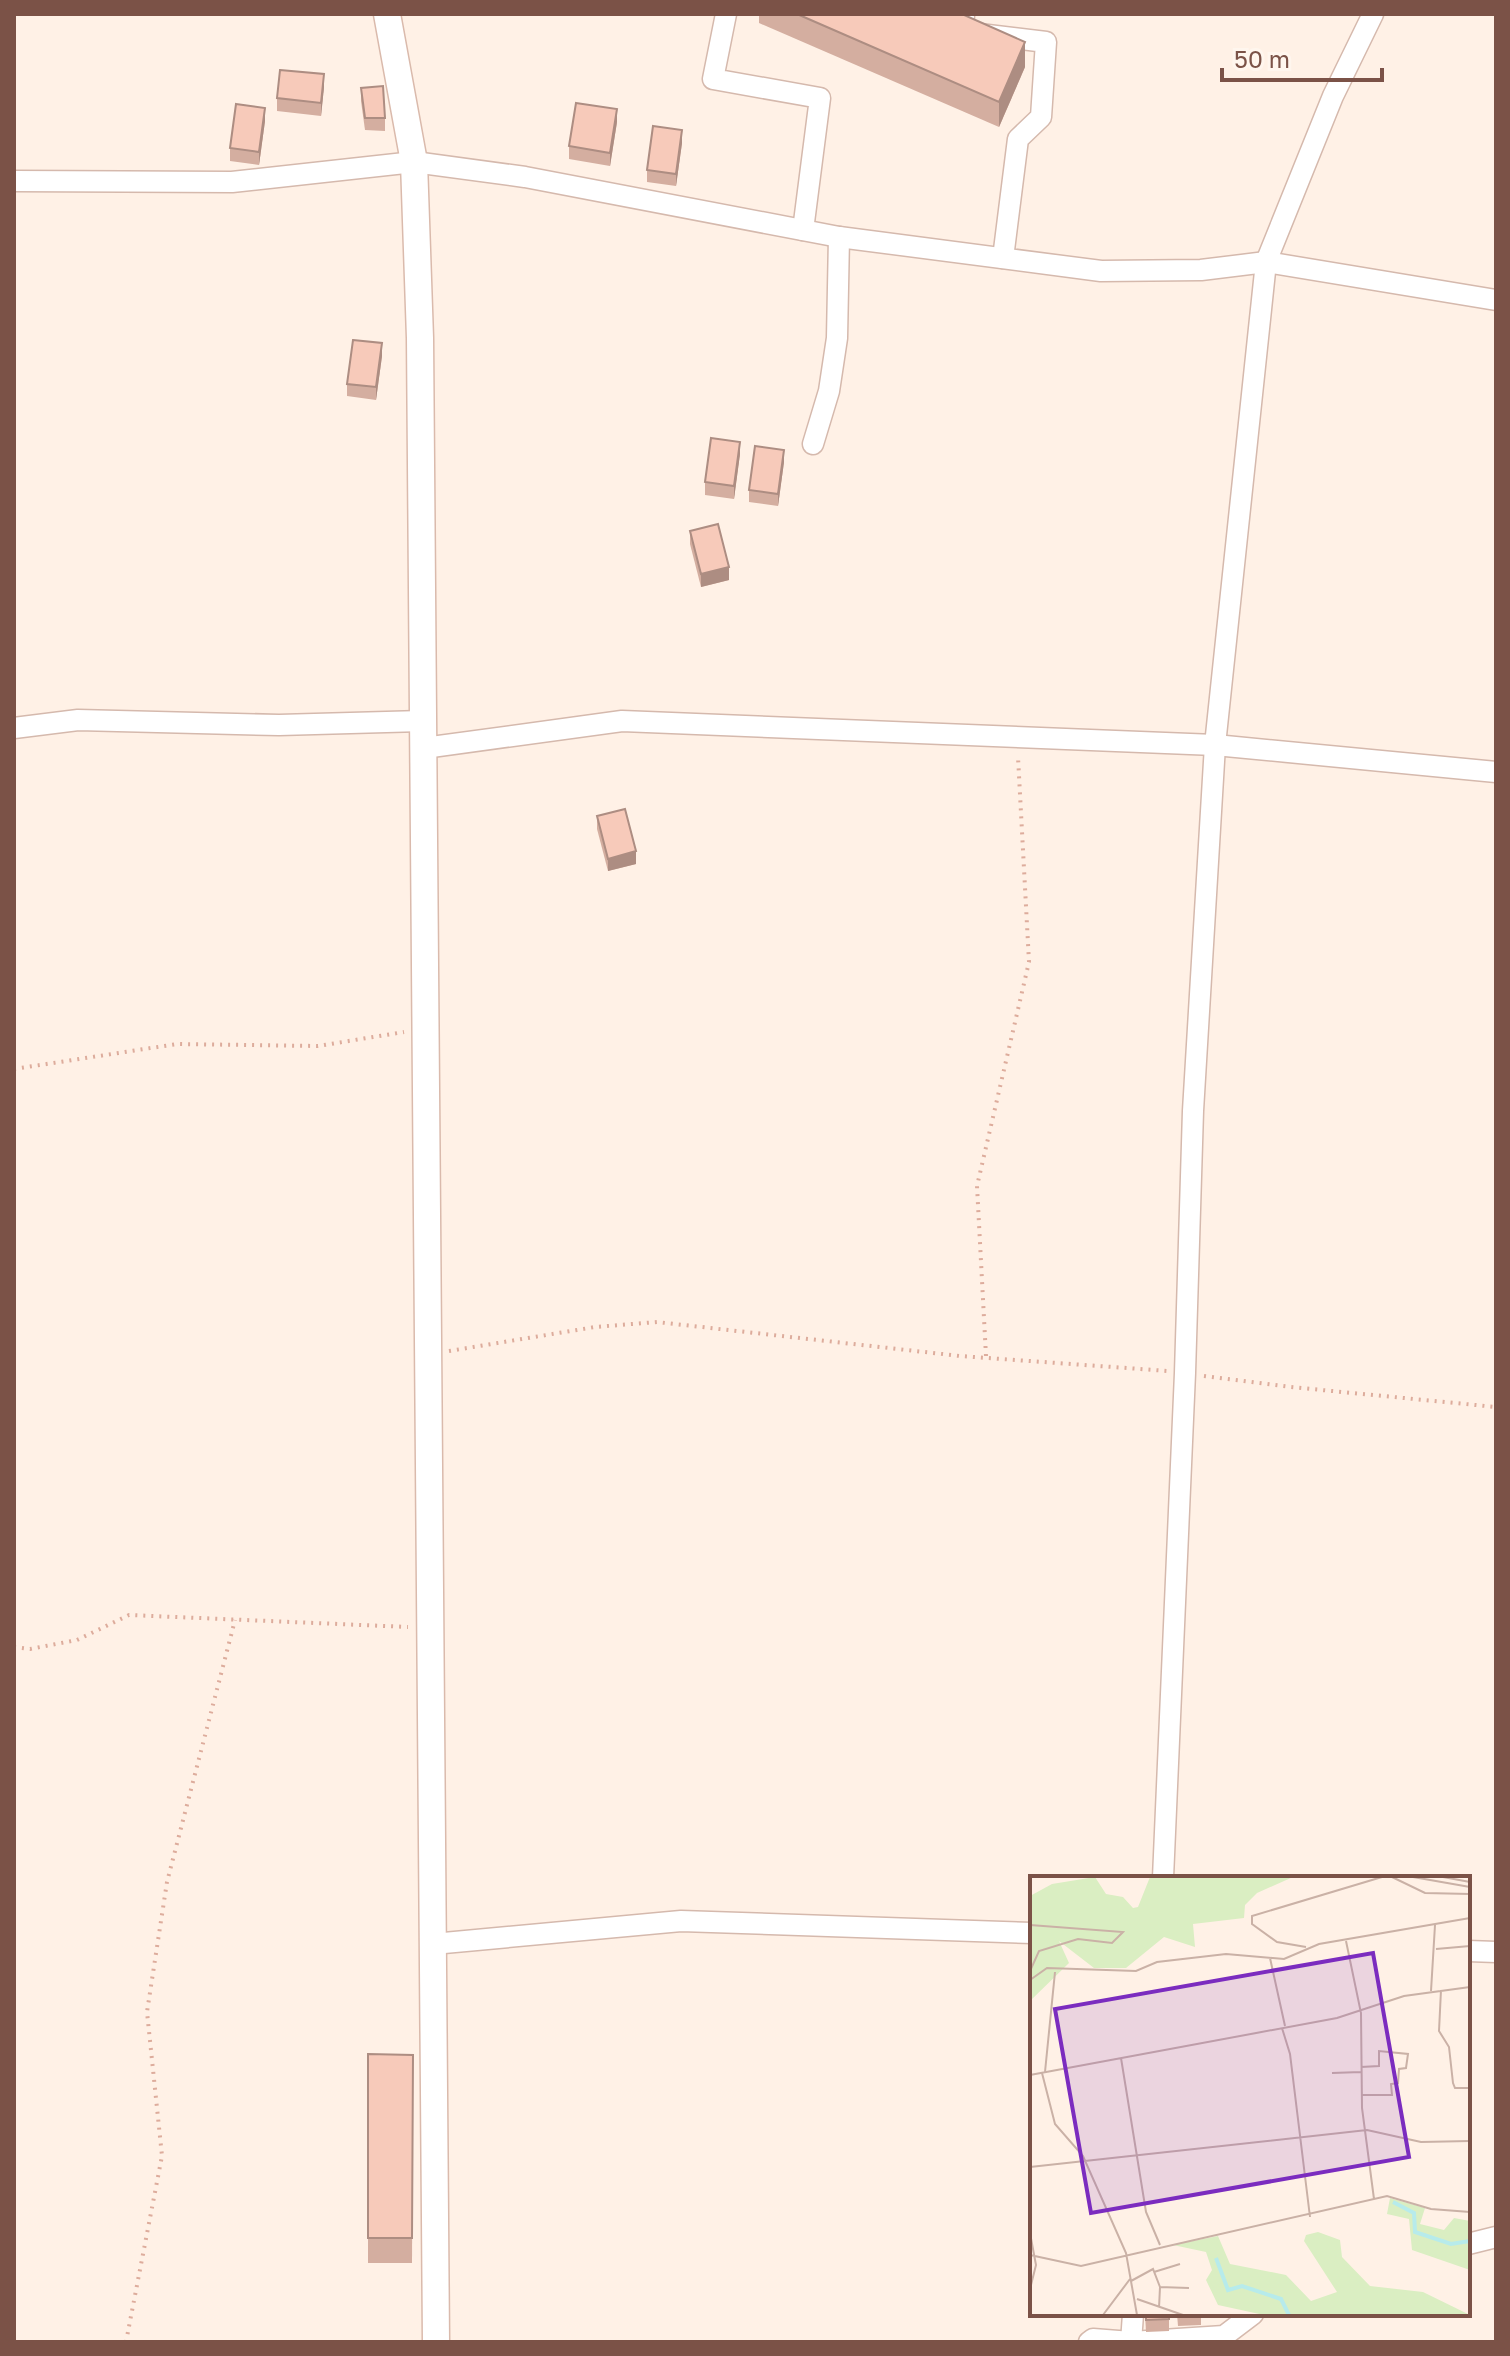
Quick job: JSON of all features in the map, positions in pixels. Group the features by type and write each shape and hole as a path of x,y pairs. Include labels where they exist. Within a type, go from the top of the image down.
{"street":[{"path":"387,14 414,162 420,338 436,2342"},
{"path":"726,14 713,79 820,98 803,230"},
{"path":"964,14 963,32 1046,42 1041,117 1018,139 1003,258"},
{"path":"1163,1876 1193,1111 1215,745 1266,262 1333,96 1373,14"},
{"path":"14,181 232,182 414,162 525,177 839,237 1101,271 1201,270 1266,262 1496,300"},
{"path":"813,444 829,391 837,338 839,237"},
{"path":"14,728 78,720 279,725 423,734 622,721 1215,745 1496,772"},
{"path":"433,1944 681,1921 1030,1933"},
{"path":"1470,1951 1496,1952"},
{"path":"1470,2244 1496,2237"},
{"path":"1131,2342 1133,2316"},
{"path":"1089,2342 1093,2339 1131,2342 1224,2336 1250,2316"}],"path":[{"path":"986,1356 977,1186 1029,962 1017,738"},
{"path":"14,1069 177,1044 318,1046 425,1029"},
{"path":"428,1354 595,1327 657,1322 960,1356 1185,1373 1496,1407"},
{"path":"14,1647 30,1649 77,1640 129,1615 431,1628"},
{"path":"126,2342 162,2156 147,2012 167,1882 235,1620"}],"building":[{"path":"797,14 962,14 1025,42 999,102"},
{"path":"280,70 324,74 321,103 277,98"},
{"path":"383,86 385,118 365,118 361,88"},
{"path":"576,103 617,109 610,153 569,146"},
{"path":"236,104 265,108 259,152 230,148"},
{"path":"653,126 682,130 676,174 647,170"},
{"path":"353,340 382,343 376,387 347,384"},
{"path":"711,438 740,442 734,486 705,482"},
{"path":"755,446 784,450 778,494 749,490"},
{"path":"718,524 729,567 701,574 690,531"},
{"path":"625,809 636,851 608,859 597,816"},
{"path":"368,2054 413,2055 412,2238 368,2238"},
{"path":"1146,2316 1169,2316 1169,2319 1146,2320"}]}
